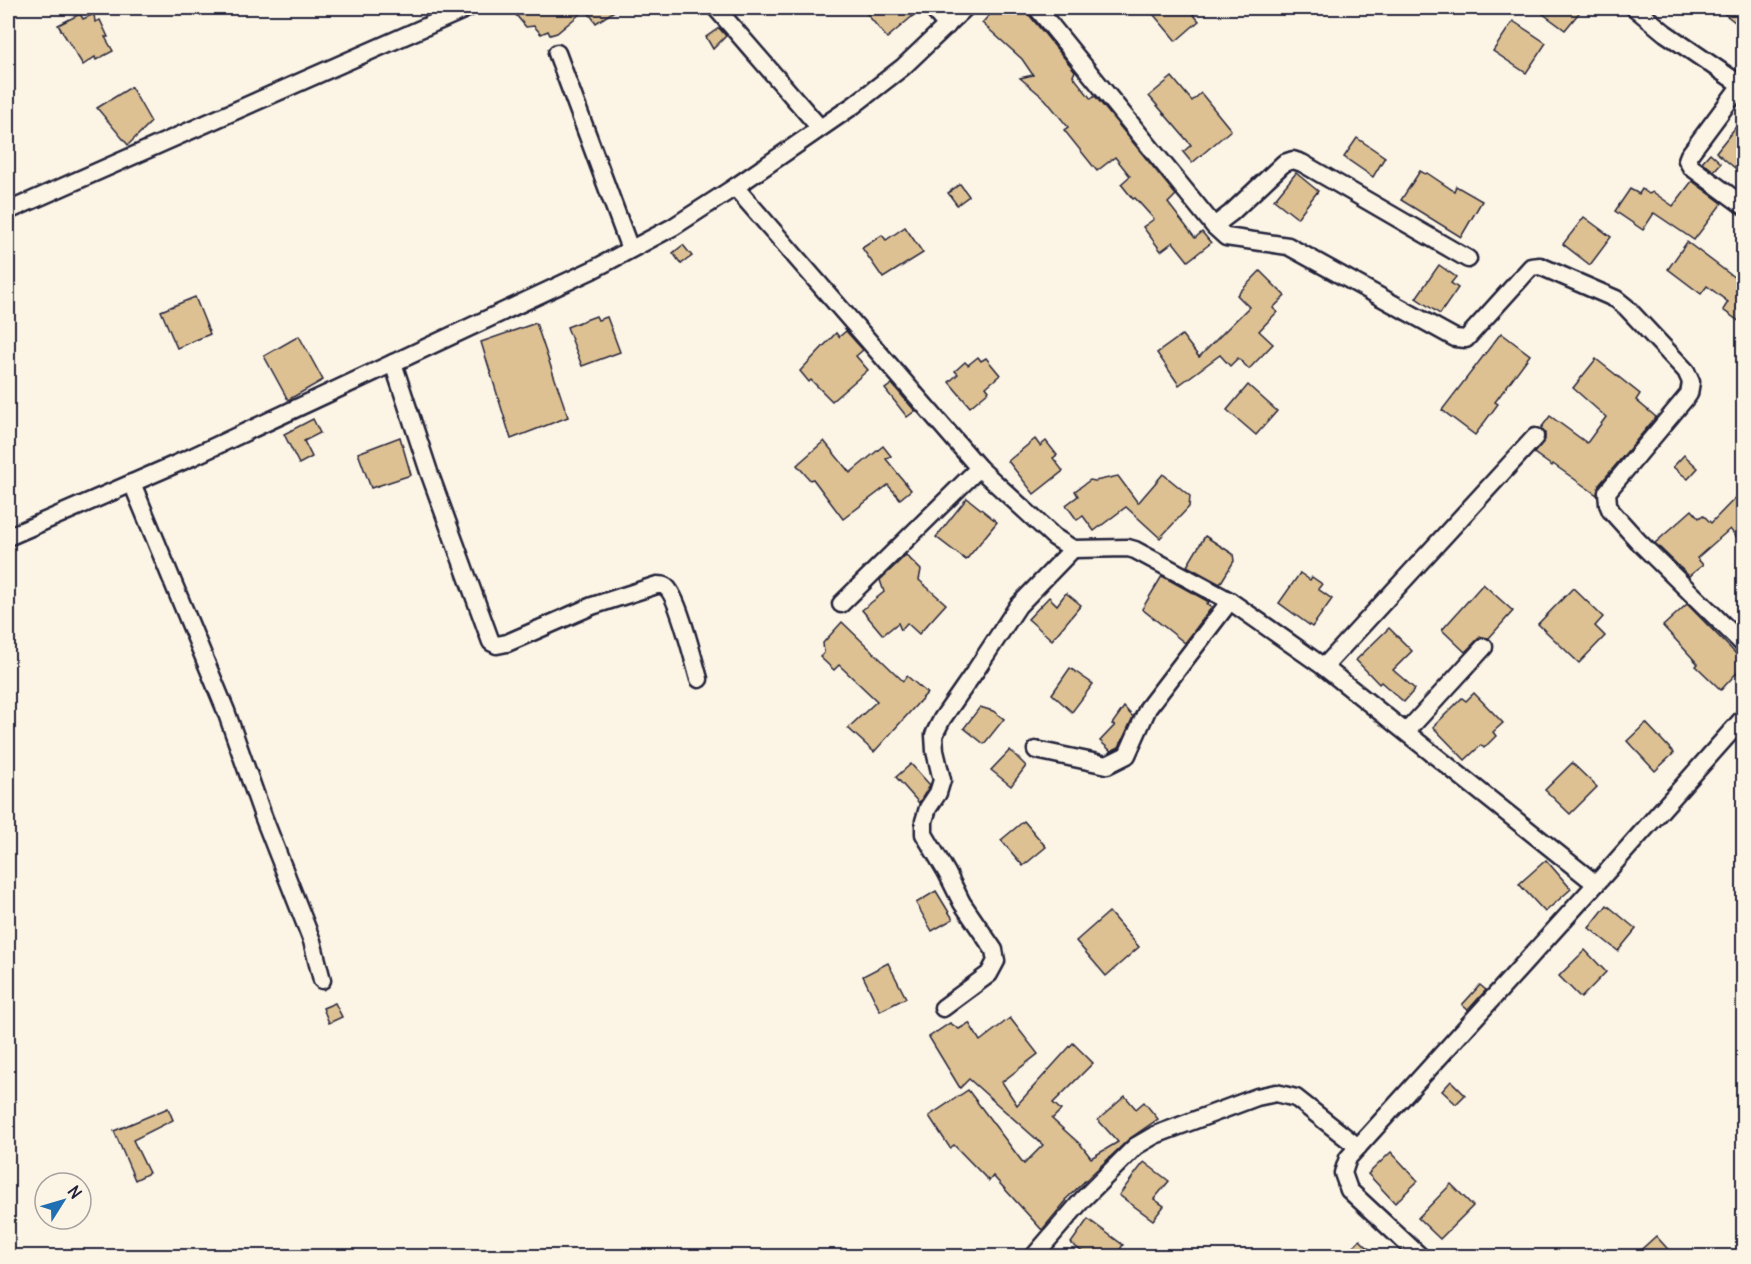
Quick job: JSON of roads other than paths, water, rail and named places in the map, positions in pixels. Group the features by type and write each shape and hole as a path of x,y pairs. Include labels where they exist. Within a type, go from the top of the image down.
{"street":[{"path":"8,211 468,8"},
{"path":"716,8 820,128"},
{"path":"932,8 947,26"},
{"path":"8,537 192,457 592,270 673,227 735,188 903,67 965,8"},
{"path":"1036,8 1214,226 1226,237 1288,246 1461,340 1466,339 1531,267 1540,266 1616,299 1672,355 1686,371 1691,382 1689,394 1607,492 1608,504 1611,511 1639,542 1743,645"},
{"path":"1635,8 1665,33 1742,86 1689,154 1687,160 1691,167 1743,206"},
{"path":"557,53 630,249"},
{"path":"1214,226 1284,163 1293,160 1302,163 1468,259"},
{"path":"735,188 979,468 1054,537 1073,549 1128,548 1135,550 1230,601 1324,667 1407,731 1596,884"},
{"path":"393,363 429,472 491,642 496,645 507,643 592,606 663,585 668,588 675,600 699,679"},
{"path":"1324,667 1535,437"},
{"path":"842,604 979,468"},
{"path":"132,483 226,711 263,816 312,941 322,980"},
{"path":"943,1008 989,974 996,961 994,950 962,903 924,834 924,821 928,808 938,793 942,780 935,751 934,735 942,719 1018,606 1073,549"},
{"path":"1036,750 1107,765 1128,755 1148,708 1230,601"},
{"path":"1407,731 1484,647"},
{"path":"1420,1257 1350,1190 1343,1173 1348,1158 1596,884 1743,717"},
{"path":"1034,1257 1083,1199 1136,1146 1155,1135 1257,1097 1276,1093 1296,1098 1358,1147"}]}
